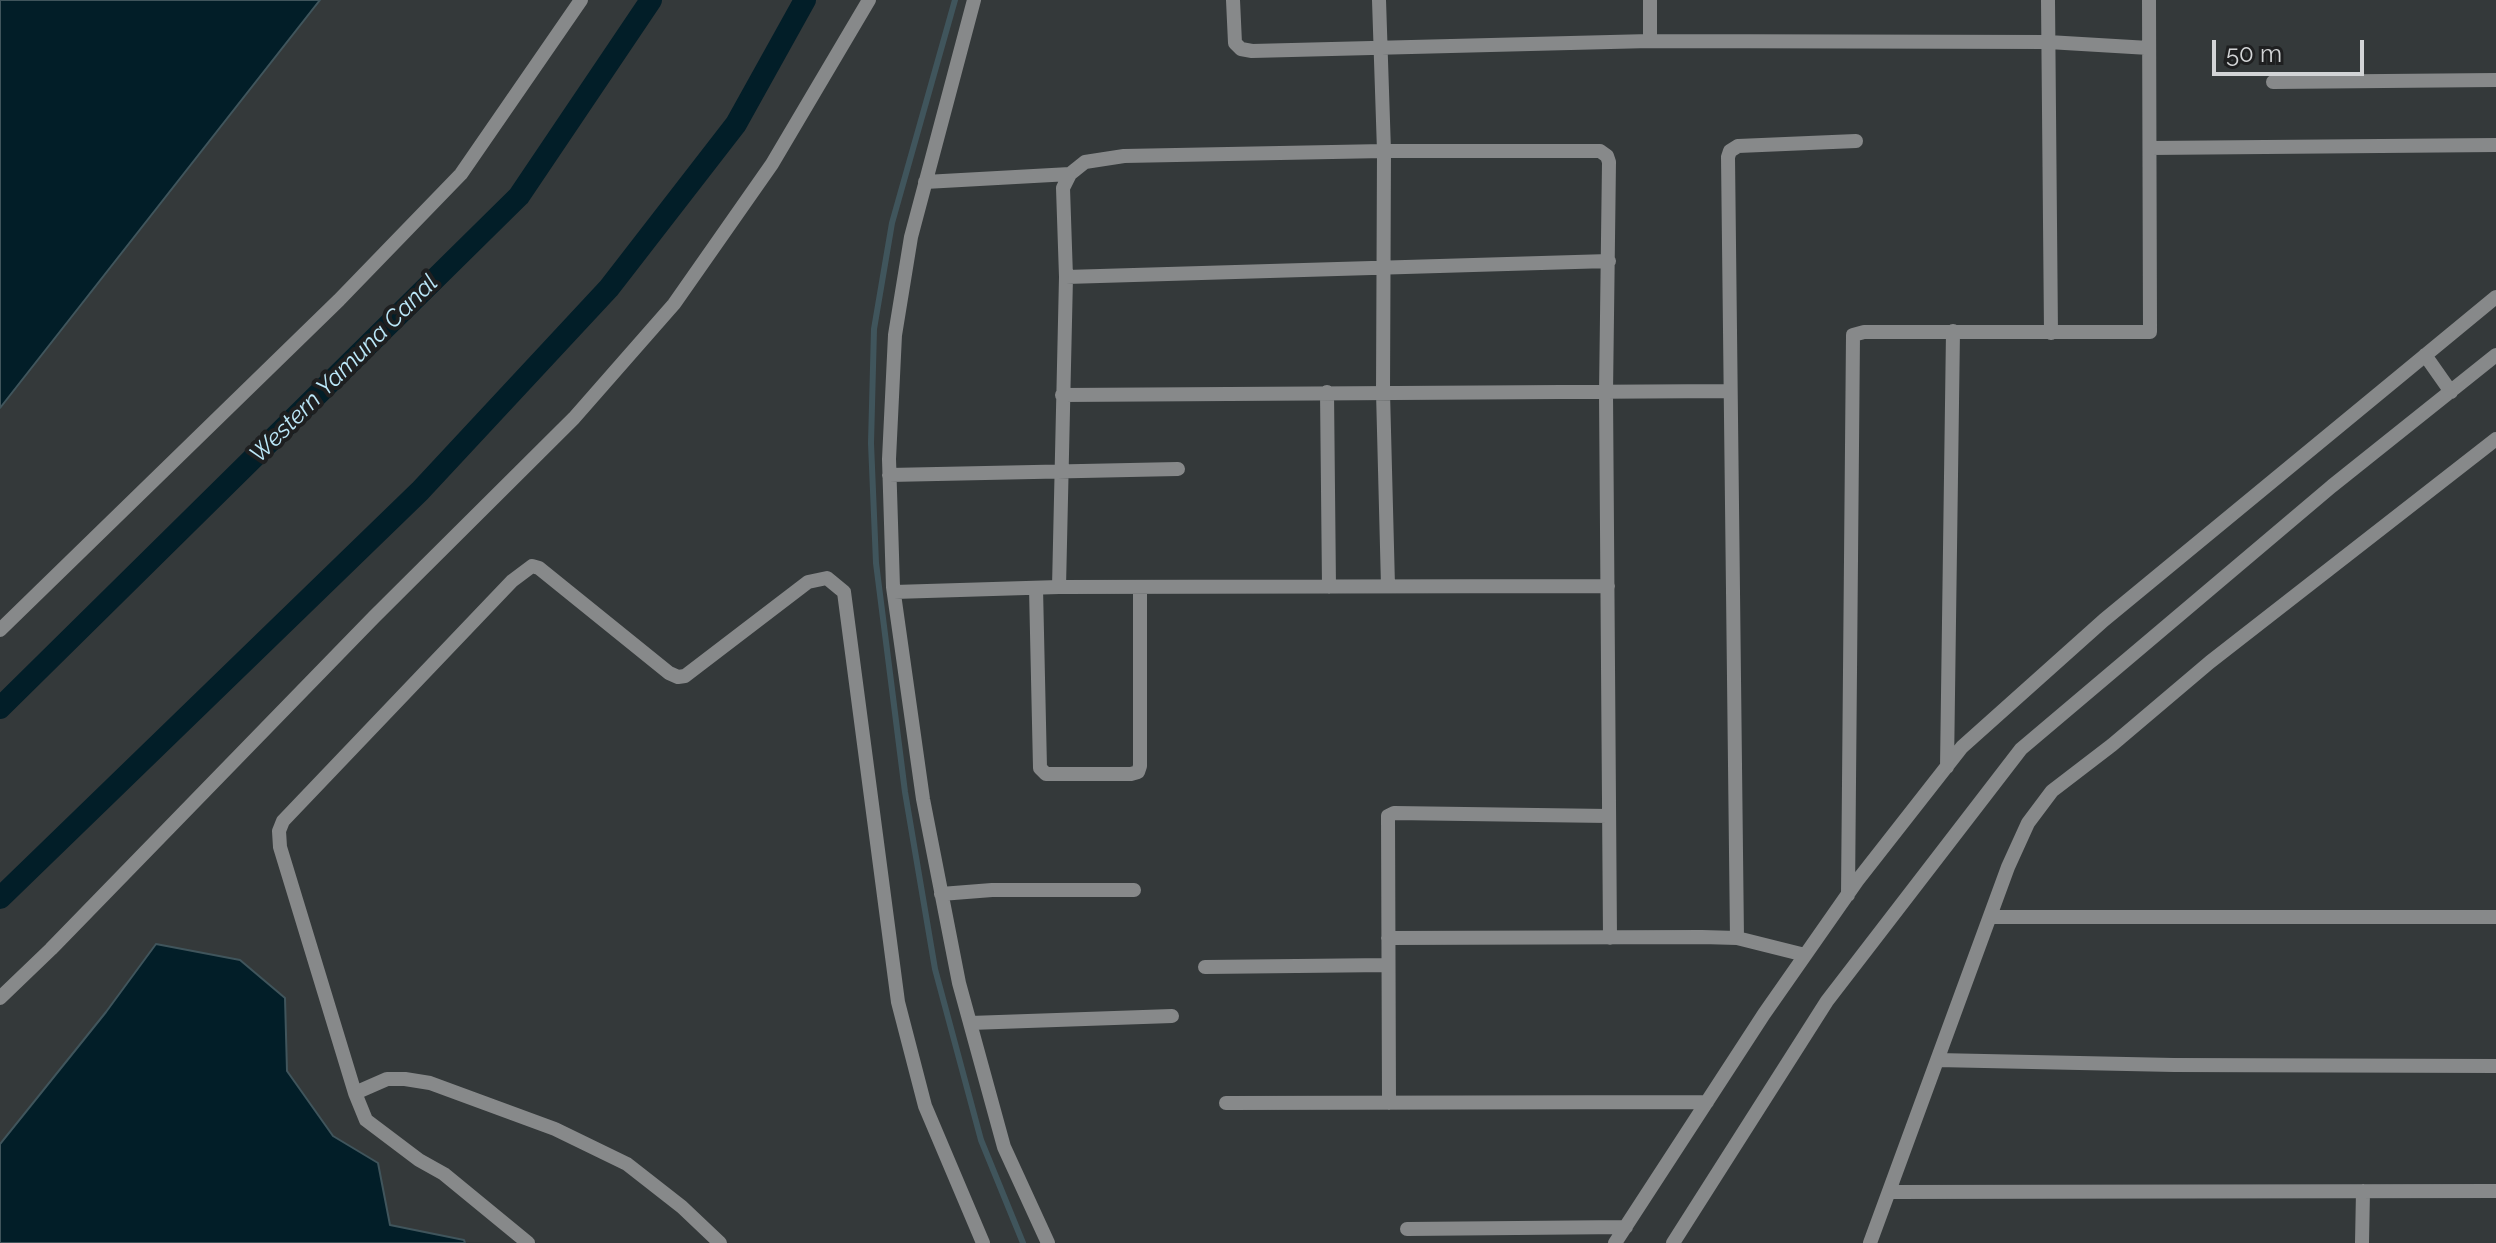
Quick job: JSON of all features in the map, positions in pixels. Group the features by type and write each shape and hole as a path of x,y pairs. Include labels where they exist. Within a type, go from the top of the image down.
{"street":[{"path":"0,630 339,300 461,174 581,0"},
{"path":"0,998 574,418 664,316 772,164 869,0"},
{"path":"974,0 911,237 895,335 889,475 894,592 923,799 959,983 1004,1147 1048,1243"},
{"path":"1233,0 1235,43 1241,49 1252,51 1650,41 2048,42 2149,48"},
{"path":"1379,0 1384,151 1383,392 1388,586"},
{"path":"1650,0 1650,41"},
{"path":"2048,0 2051,333"},
{"path":"1848,895 1852,338 1856,333 1864,332 2150,332 2149,0"},
{"path":"2273,82 2496,80"},
{"path":"1737,938 1729,391 1730,151 1738,146 1856,141"},
{"path":"2150,148 2496,145"},
{"path":"1059,587 1066,277 1063,188 1070,174 1085,162 1124,156 1600,151 1609,162 1606,393 1610,938"},
{"path":"925,182 1070,174"},
{"path":"1066,277 1609,261"},
{"path":"1615,1243 1805,955 1962,747 2104,620 2496,297"},
{"path":"1947,767 1953,331"},
{"path":"2425,355 2451,392"},
{"path":"1673,1243 1827,1001 2021,749 2332,486 2490,360 2496,378"},
{"path":"1062,395 1729,391"},
{"path":"1327,392 1329,587"},
{"path":"1870,1243 1990,917 2028,823 2052,791 2210,662 2496,439"},
{"path":"889,475 1178,469"},
{"path":"528,1243 444,1174 366,1120 280,847 279,831 283,821 527,568 539,568 669,673 678,677 685,676 808,582 827,578 844,592 898,1002 925,1106 983,1243"},
{"path":"894,592 1059,587 1608,586"},
{"path":"1036,588 1040,768 1046,774 1131,774 1138,772 1140,766 1140,587"},
{"path":"1389,1103 1388,816 1394,813 1608,816"},
{"path":"941,894 992,890 1134,890"},
{"path":"1990,917 2496,917"},
{"path":"1388,938 1737,938 1805,955"},
{"path":"1205,967 1388,965"},
{"path":"970,1023 1172,1016"},
{"path":"1937,1060 2174,1065 2496,1066"},
{"path":"355,1093 387,1079 418,1081 555,1129 627,1164 682,1207 720,1243"},
{"path":"1226,1103 1707,1102"},
{"path":"2362,1243 2363,1191"},
{"path":"1889,1192 2496,1191"},
{"path":"1407,1229 1626,1227"}],"water":[{"path":"0,0 320,0 0,408"},
{"path":"156,944 240,960 285,998 287,1071 333,1136 378,1163 390,1225 464,1240 465,1243 0,1243 0,1144"}],"waterway":[{"name":"Western Yamuna Canal","path":"0,708 519,196 651,0"},
{"path":"0,898 420,491 609,288 736,124 805,0"},
{"path":"955,0 892,223 874,329 871,443 876,563 905,792 935,969 981,1140 1023,1243"}]}
